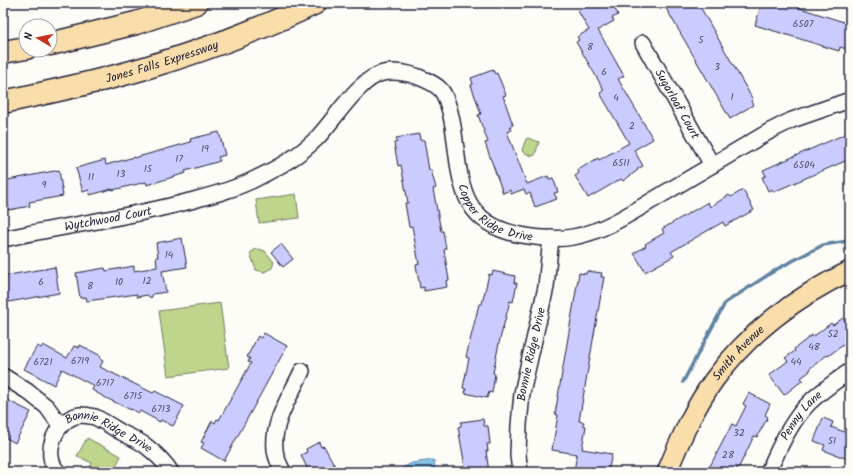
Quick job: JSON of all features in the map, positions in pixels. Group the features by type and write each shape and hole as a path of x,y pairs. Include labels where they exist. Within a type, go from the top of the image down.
{"highway":[{"path":"58,42 136,22 196,3"},
{"name":"Jones Falls Expressway","path":"3,102 68,88 144,68 194,52 315,3"},
{"path":"3,52 18,49"}],"main road":[{"name":"Smith Avenue","path":"668,472 678,444 696,410 714,380 741,348 774,318 808,293 850,271"}],"street":[{"name":"Sugarloaf Court","path":"642,43 712,165"},
{"name":"Copper Ridge Drive","path":"211,195 254,180 296,156 316,138 364,83 381,73 405,73 429,81 441,90 451,113 462,188 469,204 479,216 490,224 507,232 532,237 574,237 595,231 623,218 712,165 792,120 850,100"},
{"name":"Wytchwood Court","path":"3,239 151,211 211,195"},
{"name":"Bonnie Ridge Drive","path":"520,472 518,455 518,425 522,393 546,287 551,238"},
{"path":"284,472 275,450 274,439 281,415 302,371"},
{"name":"Penny Lane","path":"768,472 798,416 809,404 850,371"},
{"name":"Bonnie Ridge Drive","path":"3,376 27,391 47,407 60,425"},
{"name":"Bonnie Ridge Drive","path":"58,472 53,467 51,458 52,443 60,425 71,417 81,415 94,417 144,445 158,456 171,472"}],"green space":[{"path":"528,138 539,142 535,155 532,156 523,152 522,150 526,139"},
{"path":"296,194 299,218 259,223 256,200"},
{"path":"259,249 265,251 274,262 272,268 264,272 256,270 250,253"},
{"path":"220,303 229,368 168,376 159,311"},
{"path":"87,438 121,456 113,472 93,472 89,470 92,463 77,456"}],"water":[{"path":"434,460 435,472 398,472 398,470 412,463"}],"building":[{"path":"579,3 612,3 618,15 612,18 614,21 598,30 624,76 618,79 653,139 634,150 643,166 623,181 621,179 588,198 575,176 579,173 578,170 598,158 599,160 629,143 600,93 604,90 576,42 579,40 577,37 589,30 578,11 583,8"},
{"path":"663,3 698,3 753,100 751,101 753,105 730,119"},
{"path":"762,3 784,3 850,24 850,50 840,47 839,51 755,25"},
{"path":"493,70 495,74 497,73 506,95 503,96 513,125 510,126 512,130 507,132 527,184 548,176 549,179 553,178 558,192 554,193 557,199 535,207 530,193 526,194 524,189 511,194 510,190 503,193 485,143 488,142 478,115 481,114 471,85 473,84 471,78"},
{"path":"219,132 225,155 218,157 220,161 185,171 186,173 147,185 146,182 90,195 89,190 83,192 76,168 105,160 106,165 134,158 191,142 190,139"},
{"path":"850,132 850,159 773,192 772,189 768,191 762,177 766,176 763,170"},
{"path":"419,134 420,140 424,140 429,170 431,170 436,188 433,189 441,231 443,231 446,249 444,250 449,280 446,281 447,287 424,291 424,287 420,288 416,265 419,264 412,226 409,227 405,203 408,203 401,165 398,166 394,143 397,142 396,138"},
{"path":"59,170 63,196 29,202 30,206 9,210 8,205 3,206 3,181"},
{"path":"743,190 754,210 725,226 723,222 700,235 671,252 674,256 645,272 634,253 646,246 645,244 664,233 662,229 708,202 710,207 729,195 731,197"},
{"path":"182,238 187,267 162,271 166,292 153,294 151,298 147,295 137,297 137,294 87,301 86,297 80,298 76,273 105,268 106,271 134,266 134,271 157,267 156,257 158,257 156,243"},
{"path":"281,244 293,259 283,267 271,252"},
{"path":"55,267 59,293 3,303 3,276"},
{"path":"493,271 515,276 514,283 517,283 513,302 510,301 499,343 493,373 495,374 492,393 489,392 487,398 465,393 466,389 463,388 469,358 466,357 479,304 482,304 489,274 492,275"},
{"path":"587,271 602,273 601,277 604,277 579,421 584,422 583,425 586,426 582,449 612,454 608,472 574,471 577,454 552,450 558,415 555,414 579,273 586,274"},
{"path":"843,318 850,328 850,340 809,369 810,371 801,378 803,380 784,395 769,375 788,361 785,358 812,335 813,337 831,323 833,325"},
{"path":"264,333 287,346 224,461 201,448 204,443 201,442 212,421 215,423 217,419 219,420 251,363 248,362 250,358 247,357 258,336 261,338"},
{"path":"43,345 67,358 74,346 79,348 80,345 101,356 100,359 103,361 100,367 153,393 155,391 184,406 173,426 161,420 160,422 140,411 139,413 131,410 104,397 92,390 94,386 62,369 54,385 24,369 37,346 41,348"},
{"path":"749,393 770,404 765,415 768,417 757,437 754,436 739,467 735,472 707,472 732,424 736,426 746,406 743,404"},
{"path":"7,400 31,412 15,443 3,436 3,408"},
{"path":"823,418 833,422 831,427 850,434 850,458 846,456 845,458 823,450 825,445 814,441"},
{"path":"483,419 484,426 488,426 490,444 487,444 488,451 486,451 489,472 466,472 458,427 461,426 461,422"},
{"path":"319,442 321,447 324,446 338,472 309,472 301,455 307,452 306,449"}],"waterway":[{"path":"683,382 725,303 777,269 823,245 848,241"}]}
